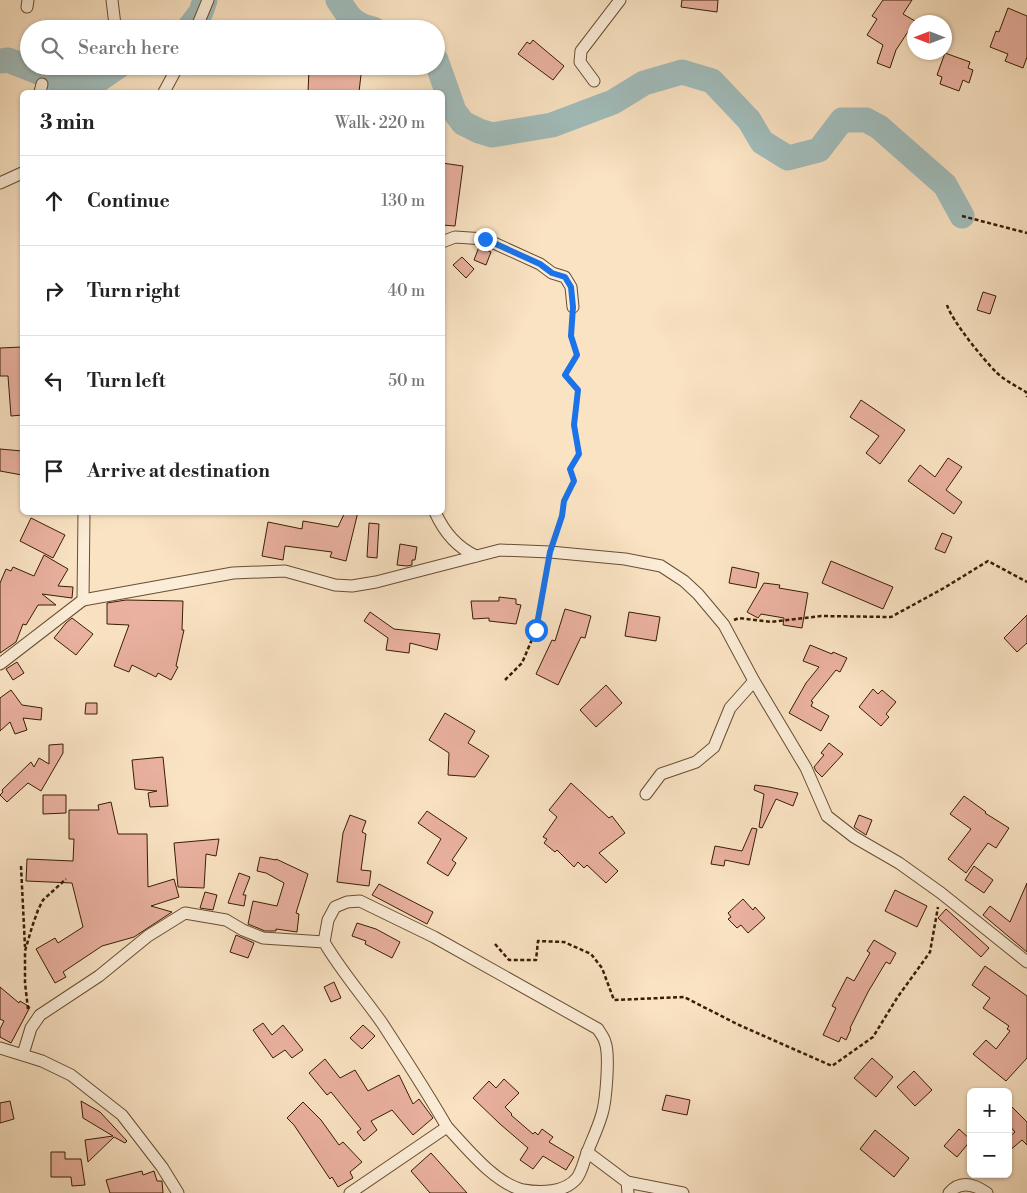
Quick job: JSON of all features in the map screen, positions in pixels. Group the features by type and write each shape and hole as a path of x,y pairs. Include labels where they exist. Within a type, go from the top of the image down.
{"street":[{"path":"112,0 114,20"},
{"path":"200,20 208,0"},
{"path":"594,81 580,62 580,51 620,0"},
{"path":"165,90 173,75"},
{"path":"0,183 20,174"},
{"path":"445,241 455,238 485,239 540,264 552,273 565,277 571,287 573,307"},
{"path":"83,600 84,515"},
{"path":"438,515 454,542 463,550 476,556"},
{"path":"0,664 83,600 233,573 285,571 335,585 352,586 376,582 500,550 550,552 624,559 661,566 684,581 698,594 724,625 754,681 806,768 827,816 854,837 899,863 1027,962"},
{"path":"646,794 661,774 696,762 714,748 730,708 754,681"},
{"path":"360,901 434,937 598,1028 606,1042 606,1092 603,1113 584,1163 576,1178 568,1186 550,1192 522,1190 496,1176 447,1128 429,1096 381,1023 338,966 324,942 328,920 336,907 347,902 360,901"},
{"path":"23,1054 31,1028 40,1015 98,976 148,936 185,914 226,920 242,930 263,938 324,942"},
{"path":"0,1048 42,1061 71,1075 122,1115 162,1167 178,1193"},
{"path":"350,1193 447,1128"},
{"path":"587,1152 628,1188 683,1193"},
{"path":"949,1193 954,1187 968,1184 987,1193"}],"path":[{"path":"962,216 1027,233"},
{"path":"947,305 950,313 971,342 997,373 1026,392 1027,397"},
{"path":"505,680 522,663 536,630 550,552 562,516 564,501 574,481 570,469 579,454 574,425 578,390 565,375 577,355 571,336 573,307"},
{"path":"724,625 739,618 771,622 821,616 891,617 988,561 1027,582"},
{"path":"21,866 20,881 25,951 25,983 31,1028"},
{"path":"25,951 40,905 43,900 66,880"},
{"path":"494,944 510,960 536,960 538,941 564,942 591,954 602,968 614,1000 684,997 739,1025 832,1066 873,1037 897,998 930,952 941,894"}],"building":[{"path":"682,0 718,0 717,12 681,7"},
{"path":"883,0 912,0 903,14 907,16 907,33 896,50 890,68 877,63 883,45 867,35 877,19 872,16"},
{"path":"1008,8 1027,16 1027,57 1023,68 1005,61 1008,54 990,47 996,31 999,32"},
{"path":"533,40 564,66 553,80 518,54 527,42 530,44"},
{"path":"952,56 970,62 968,68 973,70 969,83 963,80 959,91 940,84 942,77 937,75 942,60 952,60"},
{"path":"309,75 361,75 359,90 308,90"},
{"path":"445,163 463,166 455,226 445,225"},
{"path":"479,247 491,252 486,265 474,260"},
{"path":"462,257 474,269 466,278 453,265"},
{"path":"983,292 996,296 990,314 977,310"},
{"path":"20,347 20,415 11,416 8,376 0,376 0,348"},
{"path":"861,400 905,430 880,464 866,453 879,436 850,417"},
{"path":"0,449 20,451 20,475 0,471"},
{"path":"948,458 962,467 946,490 962,502 954,514 908,481 920,465 935,477"},
{"path":"344,515 357,515 346,561 330,557 332,552 285,546 283,560 262,556 268,522 302,529 303,521 338,527"},
{"path":"31,518 65,535 53,558 20,541"},
{"path":"369,523 379,524 377,558 367,557"},
{"path":"942,533 952,537 945,553 935,549"},
{"path":"400,544 417,547 415,560 412,560 412,565 397,565"},
{"path":"44,555 68,569 58,586 73,587 72,598 42,594 56,605 38,605 26,625 23,624 16,642 0,653 0,583 6,569 11,571 13,567 34,576"},
{"path":"831,561 893,587 883,609 822,583"},
{"path":"732,567 759,573 756,588 729,583"},
{"path":"764,583 780,585 779,588 808,593 802,628 783,625 784,618 761,614 758,618 747,612"},
{"path":"499,597 516,599 516,604 521,605 516,624 489,621 489,618 473,619 471,601 499,601"},
{"path":"126,600 183,601 182,630 184,630 176,666 178,667 171,680 158,673 156,677 132,665 129,672 114,666 129,625 107,624 107,603"},
{"path":"565,609 591,616 585,638 581,637 558,685 536,674 552,640 555,641"},
{"path":"370,612 394,629 440,634 437,650 410,643 409,653 386,650 388,638 364,621"},
{"path":"629,612 660,617 656,641 625,636"},
{"path":"1027,615 1027,643 1017,652 1004,638"},
{"path":"72,618 93,634 76,655 54,638"},
{"path":"810,645 847,658 840,672 836,670 811,701 813,702 811,706 829,716 821,731 789,713 806,683 819,667 803,661"},
{"path":"17,662 24,673 13,680 6,669"},
{"path":"606,685 622,703 596,727 580,710"},
{"path":"873,689 878,694 882,690 896,702 886,714 889,717 881,726 859,707"},
{"path":"11,690 22,705 42,708 41,720 23,718 27,730 15,734 10,722 0,731 0,698"},
{"path":"86,703 97,703 97,714 85,714"},
{"path":"445,713 475,731 468,743 489,756 475,777 448,775 449,753 429,740"},
{"path":"829,743 843,754 822,777 814,767 824,755 821,753"},
{"path":"63,744 63,753 41,791 28,783 7,802 0,795 3,792 2,790 31,762 34,767 39,758 49,764 49,745"},
{"path":"163,757 168,806 150,807 148,793 157,791 135,789 132,760"},
{"path":"571,783 609,818 612,816 625,833 599,853 618,871 606,883 587,865 584,868 578,862 574,867 557,850 555,852 544,843 547,839 543,837 557,817 549,810"},
{"path":"755,785 798,793 793,806 776,799 762,828 759,827 764,794 754,790"},
{"path":"43,795 66,795 66,813 43,814"},
{"path":"964,796 985,813 1009,828 996,848 988,843 966,873 948,859 971,829 950,814"},
{"path":"111,802 118,834 147,834 148,887 174,879 179,897 151,906 172,912 134,937 102,946 63,972 66,977 55,983 36,949 55,938 58,943 83,927 72,883 26,881 27,859 73,861 74,839 69,839 69,810 99,810 98,805"},
{"path":"427,811 467,838 452,860 456,863 448,876 427,863 441,839 418,823"},
{"path":"350,815 366,821 362,832 366,834 361,870 371,871 369,886 337,882 343,833"},
{"path":"859,815 872,820 866,835 854,827"},
{"path":"752,828 757,829 749,865 725,860 724,866 711,864 715,846 742,851"},
{"path":"219,839 216,856 206,854 204,888 178,887 174,843"},
{"path":"260,857 276,859 308,874 296,913 299,914 297,932 276,929 276,931 265,931 248,924 253,901 277,906 284,883 266,873 257,871"},
{"path":"974,866 993,880 984,893 965,880"},
{"path":"239,873 250,877 243,895 246,895 244,906 228,903"},
{"path":"1027,883 1027,952 983,915 990,906 1010,922"},
{"path":"379,884 433,912 427,924 372,895"},
{"path":"895,890 927,906 917,927 885,911"},
{"path":"205,892 217,895 213,910 200,908"},
{"path":"743,899 753,910 755,907 765,918 748,933 741,925 737,928 728,919 731,917 728,913"},
{"path":"946,909 989,948 981,957 938,918"},
{"path":"357,923 376,929 400,942 392,958 365,944 366,941 352,936"},
{"path":"236,935 254,943 248,958 230,952"},
{"path":"874,940 896,953 890,964 886,962 868,992 846,1040 841,1037 839,1042 823,1035 836,1008 832,1006 847,977 854,981 870,953 867,951"},
{"path":"985,966 1027,996 1027,1058 1006,1081 973,1054 986,1040 996,1049 1010,1031 1007,1029 1009,1026 983,1008 990,998 972,985"},
{"path":"334,982 341,998 331,1002 324,987"},
{"path":"0,987 19,1003 20,1001 30,1007 11,1043 0,1037 0,1029 4,1021 0,1019"},
{"path":"263,1023 272,1035 283,1025 303,1050 292,1058 285,1050 273,1058 253,1030"},
{"path":"363,1025 375,1036 362,1049 350,1038"},
{"path":"872,1058 893,1077 876,1097 854,1078"},
{"path":"325,1059 340,1078 355,1070 368,1091 399,1075 413,1104 419,1099 433,1118 413,1135 392,1110 371,1121 377,1130 364,1141 357,1132 361,1129 331,1092 327,1095 309,1073"},
{"path":"914,1071 932,1090 915,1106 897,1087"},
{"path":"504,1079 519,1093 505,1107 511,1115 533,1134 535,1132 538,1135 542,1129 553,1137 549,1142 574,1157 566,1170 543,1156 533,1169 520,1160 528,1148 473,1098 489,1081 496,1088"},
{"path":"666,1095 690,1100 687,1115 662,1110"},
{"path":"10,1101 14,1119 0,1123 0,1103"},
{"path":"81,1101 100,1112 127,1141 125,1143 114,1137 88,1162 85,1140 113,1136 83,1118"},
{"path":"303,1102 321,1120 339,1145 343,1142 362,1162 350,1172 353,1178 338,1187 332,1177 330,1179 294,1125 287,1118"},
{"path":"1012,1107 1027,1122 1027,1145 1022,1140 1012,1149 1012,1135 1015,1132 1012,1129"},
{"path":"959,1129 967,1136 967,1145 957,1157 944,1146"},
{"path":"875,1130 909,1158 894,1177 860,1149"},
{"path":"51,1152 65,1152 65,1159 81,1159 85,1185 72,1186 71,1177 51,1177"},
{"path":"431,1153 467,1193 430,1193 411,1171"},
{"path":"142,1171 143,1175 154,1171 157,1181 162,1181 163,1193 110,1193 106,1180"}],"waterway":[{"path":"195,20 201,12 205,0"},
{"path":"338,0 353,20"},
{"path":"0,61 8,60 20,65"},
{"path":"441,75 454,111 463,123 492,135 552,125 613,102 644,83 682,72 712,81 749,120 762,142 788,158 819,150 842,120 866,120 879,127 945,185 962,216"},
{"path":"46,75 69,84 100,79 106,75"}],"route":[{"path":"485,239 540,264 552,273 565,277 571,287 573,307 571,336 577,355 565,375 578,390 574,425 579,454 570,469 574,481 564,501 562,516 550,552 536,630"}]}
